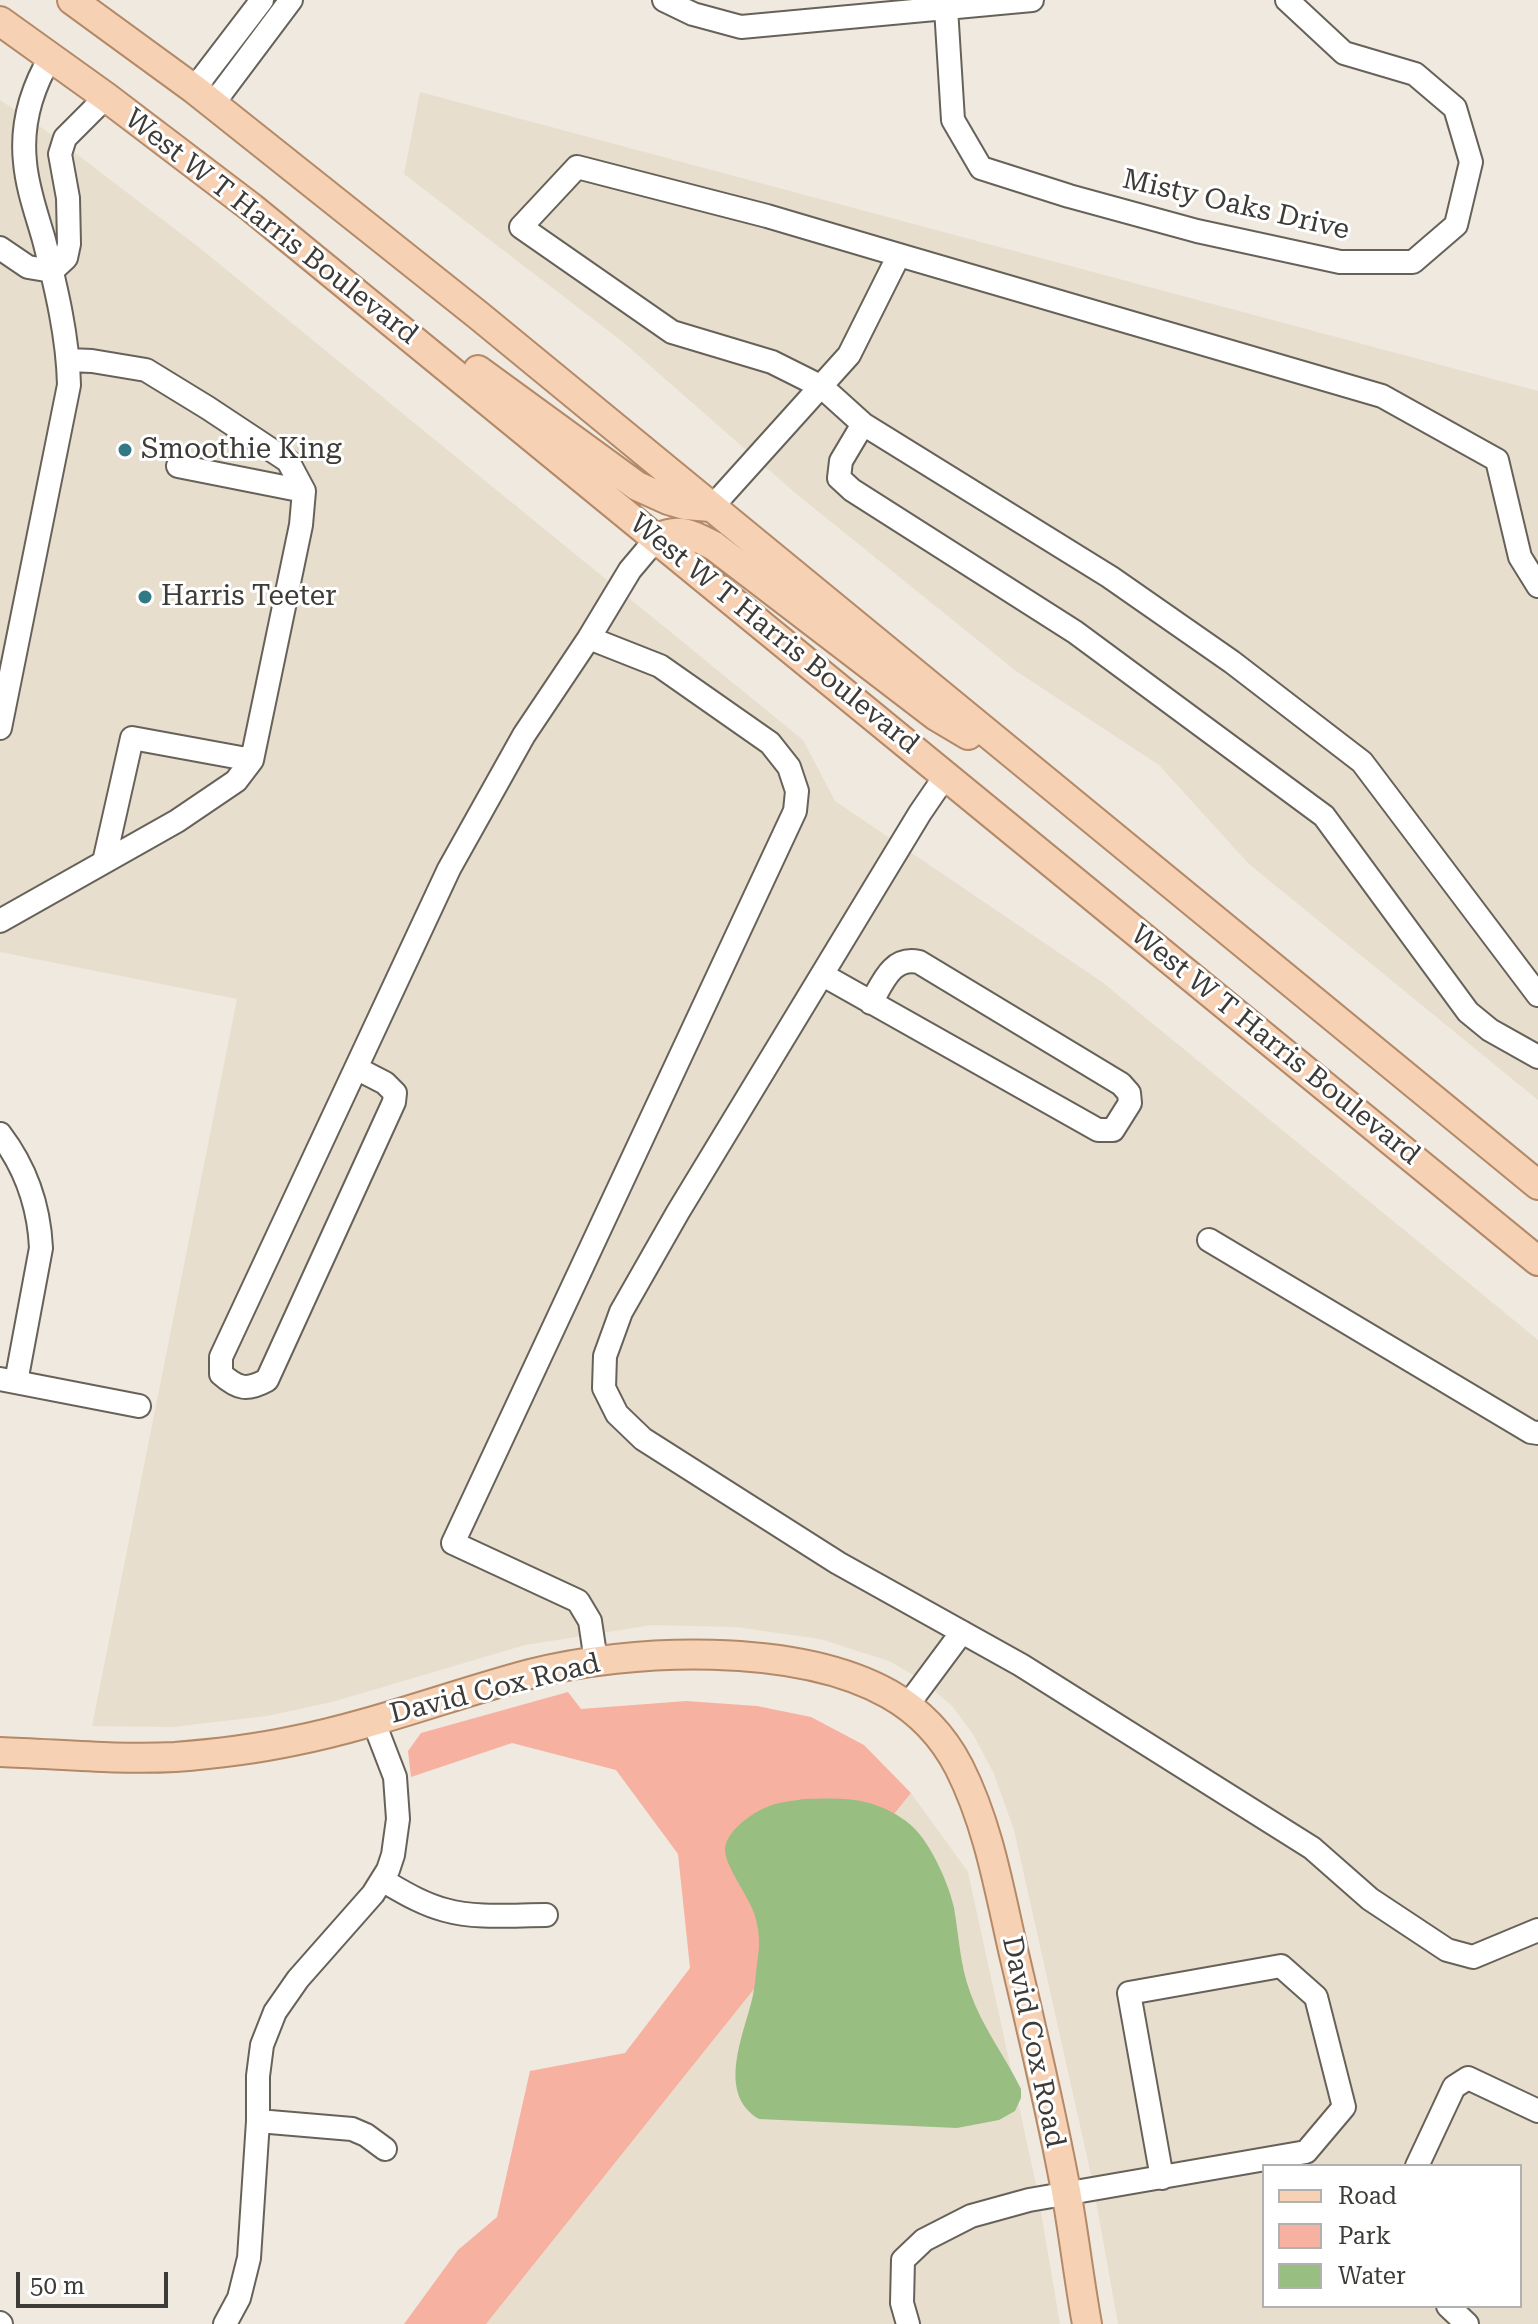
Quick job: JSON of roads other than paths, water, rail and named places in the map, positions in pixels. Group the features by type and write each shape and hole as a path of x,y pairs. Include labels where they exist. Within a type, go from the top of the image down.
{"main road":[{"name":"West W T Harris Boulevard","path":"72,0 204,96 478,315 1538,1185"},
{"name":"West W T Harris Boulevard","path":"0,21 252,208 1538,1261"},
{"path":"359,295 486,375 637,486 685,505 712,507"},
{"path":"657,538 677,531 714,546 936,716 1039,775"},
{"name":"David Cox Road","path":"0,1752 173,1757 292,1742 532,1674 647,1655 689,1654 779,1661 862,1681 907,1706 932,1727 961,1770 982,1823 1036,2046 1067,2195 1087,2324"}],"street":[{"path":"204,96 262,0"},
{"path":"204,96 291,0"},
{"path":"664,0 693,14 741,27 1032,0"},
{"name":"Misty Oaks Drive","path":"946,8 953,120 981,168 1197,231 1311,256 1340,262 1413,262 1456,225 1471,162 1455,108 1415,74 1344,53 1287,0"},
{"path":"0,728 69,385 68,360 52,271 25,161 30,99 51,56"},
{"path":"52,271 66,258 69,244 68,198 60,154 65,138 106,97"},
{"path":"1538,586 1520,557 1497,460 1382,396 767,216 577,167 521,227 672,332 772,362 822,387 863,424 1110,577 1232,662 1362,762 1538,995"},
{"path":"0,248 28,267 52,271"},
{"path":"712,507 849,355 899,255"},
{"path":"0,921 177,821 236,781 252,760 301,525 304,491 288,461 146,370 68,360"},
{"path":"863,424 841,461 839,478 845,484 1075,632 1324,816 1468,1012 1490,1030 1538,1057"},
{"path":"178,466 304,491"},
{"path":"356,1068 385,1083 395,1093 394,1102 267,1380 254,1387 243,1388 221,1374 221,1357 356,1068 449,869 524,735 630,570 657,538"},
{"path":"589,638 660,666 770,743 789,767 797,791 795,811 789,825 453,1543 578,1601 590,1621 596,1661"},
{"path":"104,862 132,738 252,760"},
{"path":"946,775 678,1212 621,1312 605,1356 604,1388 617,1414 643,1439 838,1563 1021,1665 1312,1848 1370,1899 1447,1950 1473,1957 1538,1930"},
{"path":"823,975 871,1003 1098,1130 1113,1130 1130,1103 1129,1093 1121,1084 919,962 908,960 898,964 886,977 871,1003"},
{"path":"0,1134 28,1180 40,1226 41,1248 8,1380 139,1406"},
{"path":"1209,1240 1531,1432 1538,1433"},
{"path":"907,1706 962,1632"},
{"path":"225,2324 239,2298 249,2258 262,2045 275,2012 298,1979 373,1894 393,1855 398,1819 395,1777 373,1720"},
{"path":"382,1880 414,1898 448,1911 546,1915"},
{"path":"908,2324 902,2303 903,2260 924,2240 971,2216 1029,2200 1067,2195 1162,2178 1306,2152 1344,2107 1316,1997 1281,1966 1129,1993 1162,2178"},
{"path":"1418,2164 1454,2087 1468,2078 1538,2111"},
{"path":"258,2121 352,2129 385,2149"},
{"path":"1450,2308 1467,2324"}],"water":[{"path":"804,1799 865,1802 897,1815 920,1834 944,1876 952,1898 970,1992 1021,2089 1015,2111 999,2120 957,2128 759,2119 746,2108 738,2094 736,2062 754,1991 759,1934 752,1909 726,1856 726,1842 735,1829 754,1814 776,1804"}],"place":[{"name":"Smoothie King","path":"125,450"},
{"name":"Harris Teeter","path":"145,597"}]}
